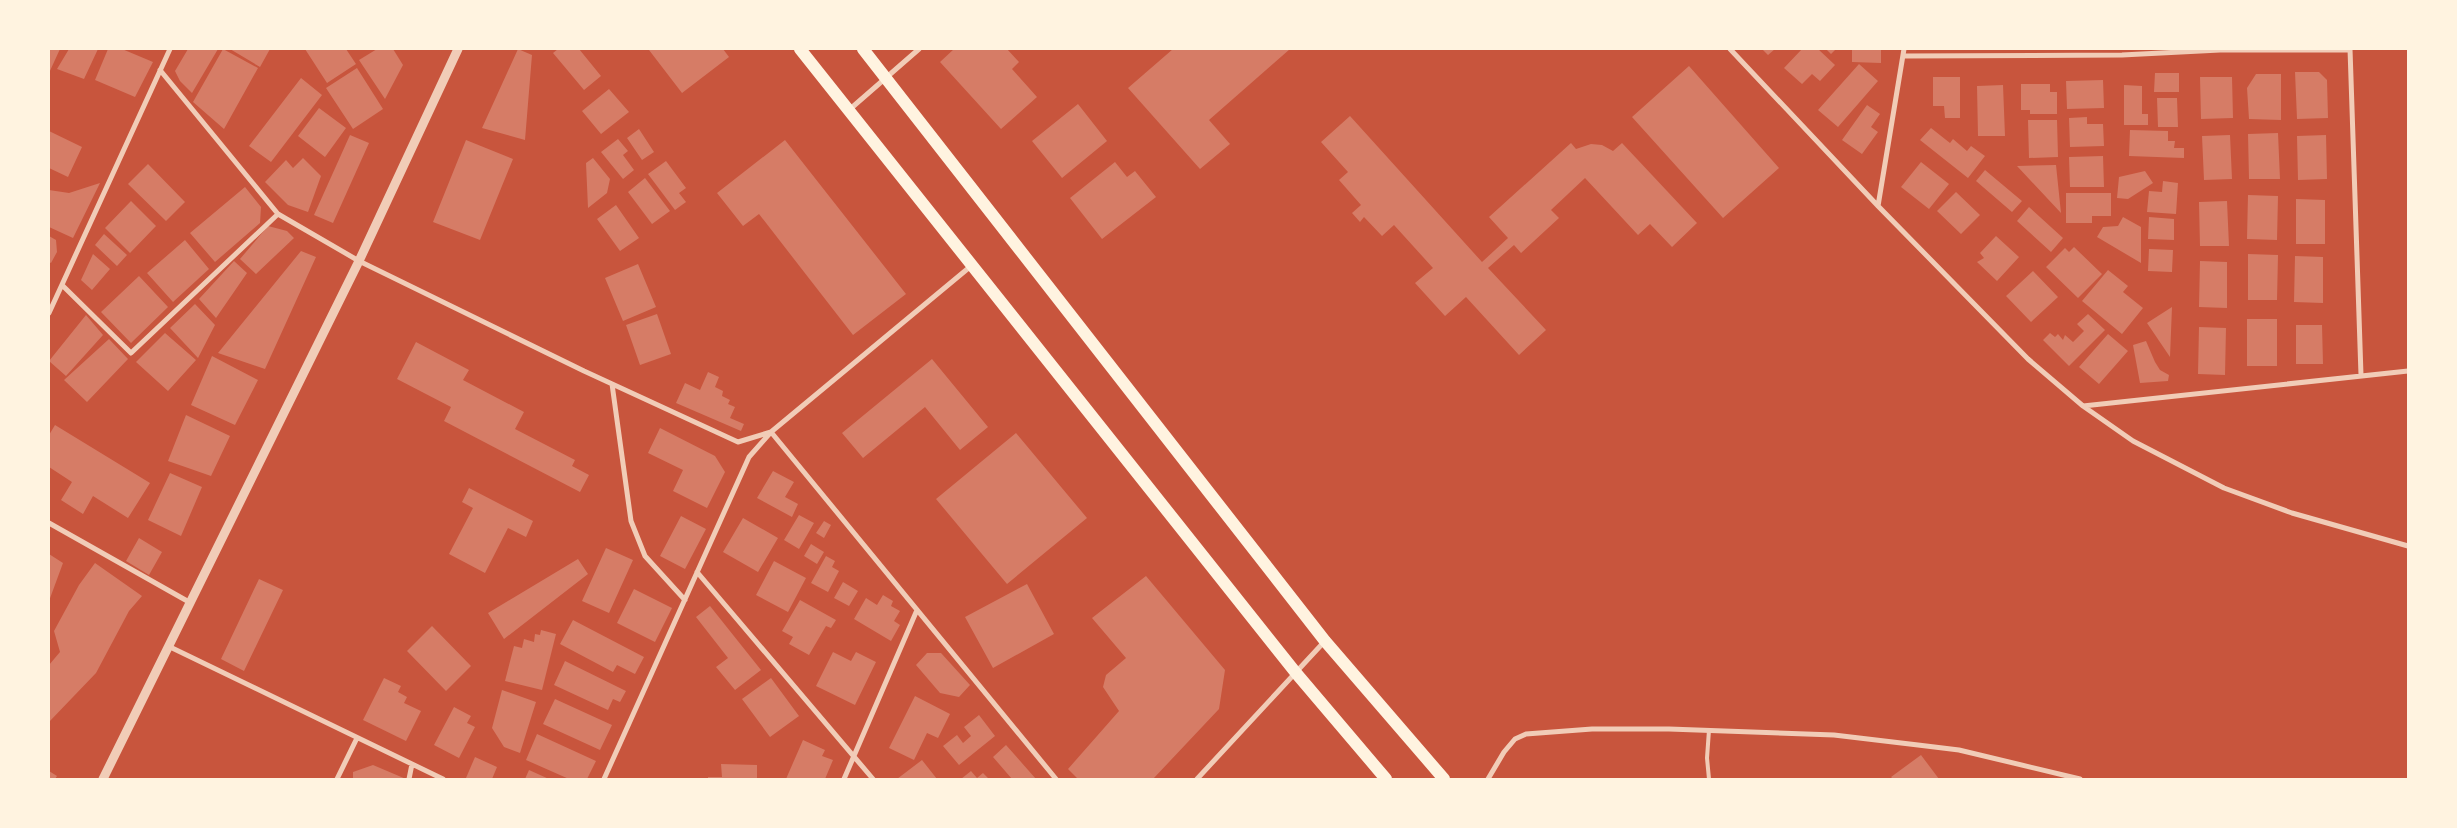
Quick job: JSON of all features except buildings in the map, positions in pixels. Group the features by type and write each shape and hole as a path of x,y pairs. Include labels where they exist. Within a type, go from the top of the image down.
{"main road":[{"path":"800,49 974,264 1296,673 1386,779"},
{"path":"863,49 886,76 1325,641 1444,779"}],"street":[{"path":"49,313 170,49"},
{"path":"103,779 359,261 458,49"},
{"path":"849,111 918,49"},
{"path":"1730,49 1878,206 2028,360 2083,406 2134,441 2224,488 2292,513 2408,546"},
{"path":"1878,206 1904,49"},
{"path":"1904,56 2350,49 2361,375"},
{"path":"160,70 278,214 359,261 612,384 738,442 771,432"},
{"path":"62,284 131,353 278,214"},
{"path":"604,779 749,457 771,432 974,264"},
{"path":"2083,406 2408,371"},
{"path":"612,384 631,521 644,556 685,600"},
{"path":"771,432 1056,779"},
{"path":"49,523 189,602"},
{"path":"698,572 874,779"},
{"path":"844,779 917,610"},
{"path":"1197,779 1325,641"},
{"path":"168,646 443,779"},
{"path":"1488,779 1504,752 1515,739 1526,734 1592,729 1709,730 1834,736 1943,748 2080,779"},
{"path":"337,779 357,738"},
{"path":"409,779 412,764"}],"lane":[{"path":"1709,730 1707,758 1709,779"}]}
